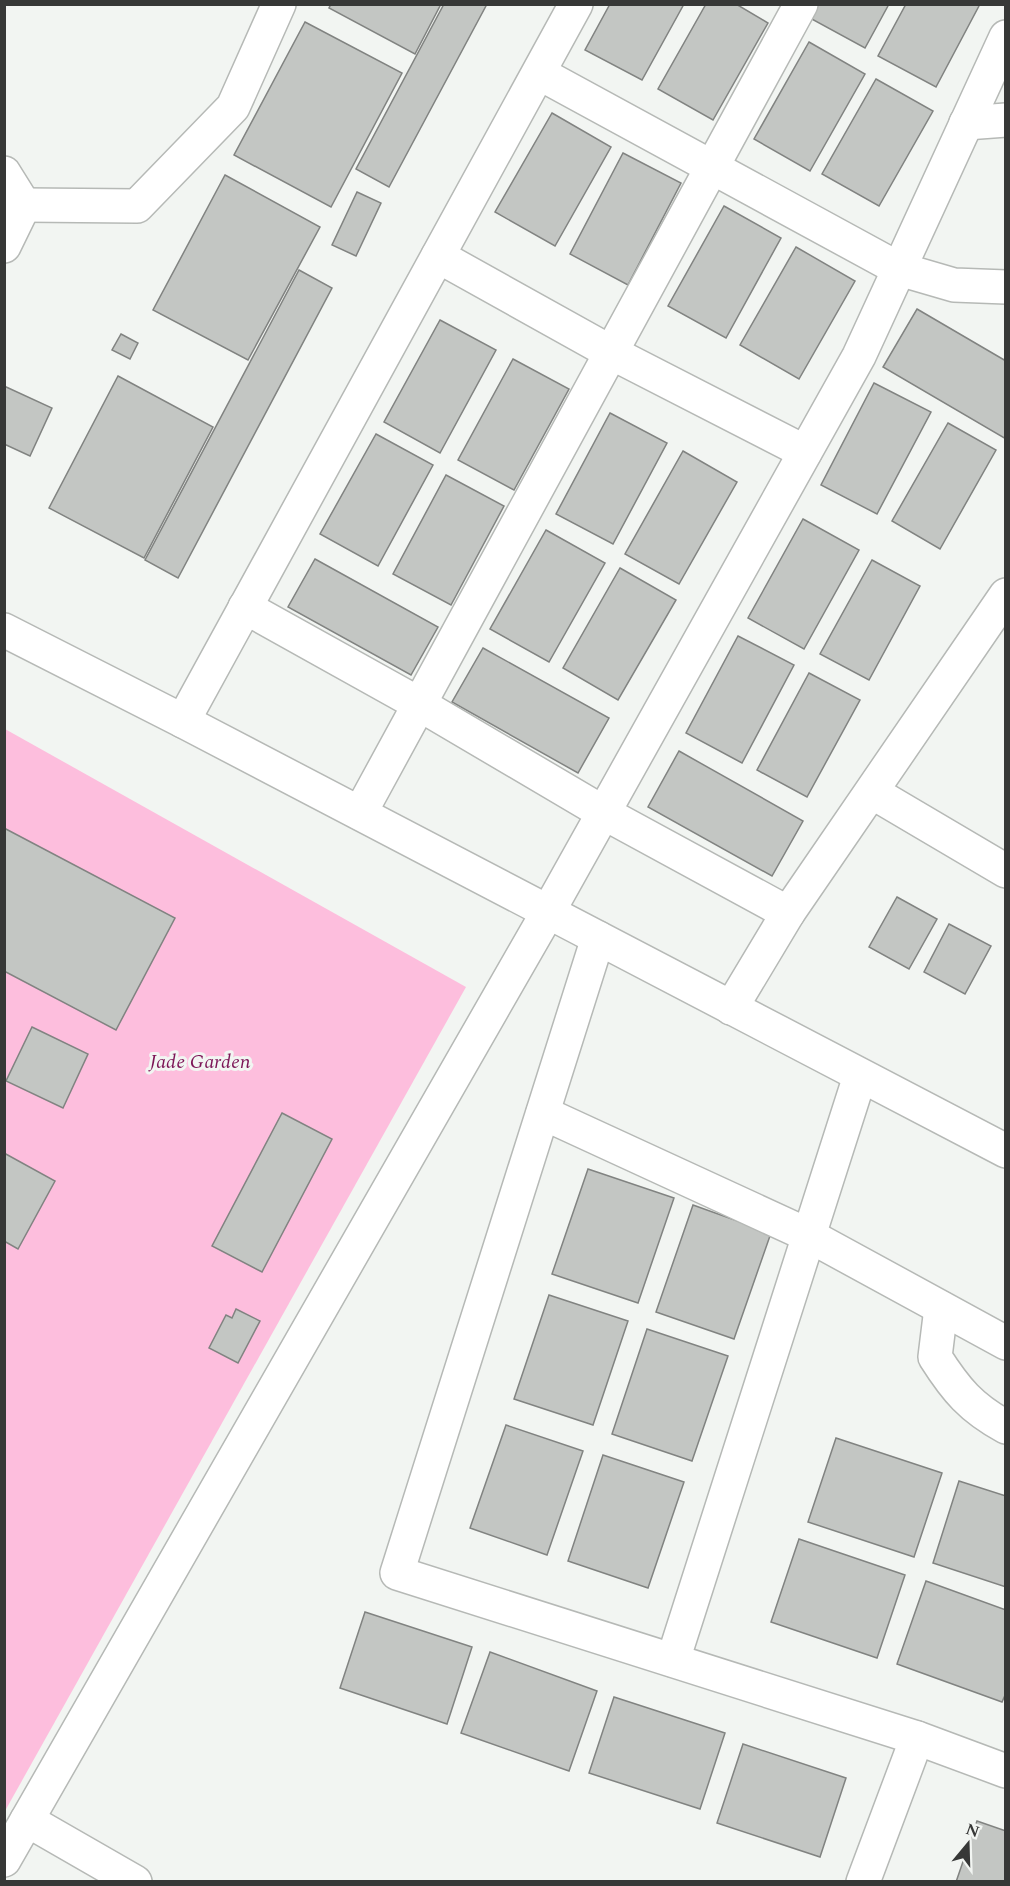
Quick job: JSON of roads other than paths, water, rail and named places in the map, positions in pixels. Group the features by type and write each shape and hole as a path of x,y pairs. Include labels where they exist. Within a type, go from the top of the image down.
{"street":[{"path":"24,206 137,206 233,107 279,4"},
{"path":"183,721 576,4"},
{"path":"360,813 801,4"},
{"path":"4,1860 548,912 859,356 1005,38"},
{"path":"539,73 899,269 954,285 1005,287"},
{"path":"966,123 1005,120"},
{"path":"4,172 24,206"},
{"path":"4,246 24,206"},
{"path":"438,256 612,353 806,452"},
{"path":"731,1008 788,914 1005,595"},
{"path":"245,607 419,704 604,813 788,914"},
{"path":"4,630 360,813 1005,1151"},
{"path":"872,792 1005,871"},
{"path":"598,938 397,1573 917,1738 1005,1771"},
{"path":"673,1660 860,1076"},
{"path":"543,1113 808,1235 1005,1343"},
{"path":"941,1308 935,1358 953,1386 973,1406 1005,1427"},
{"path":"863,1881 917,1738"},
{"path":"27,1820 135,1881"}],"park label":[{"name":"Jade Garden","path":"200,1062"}]}
